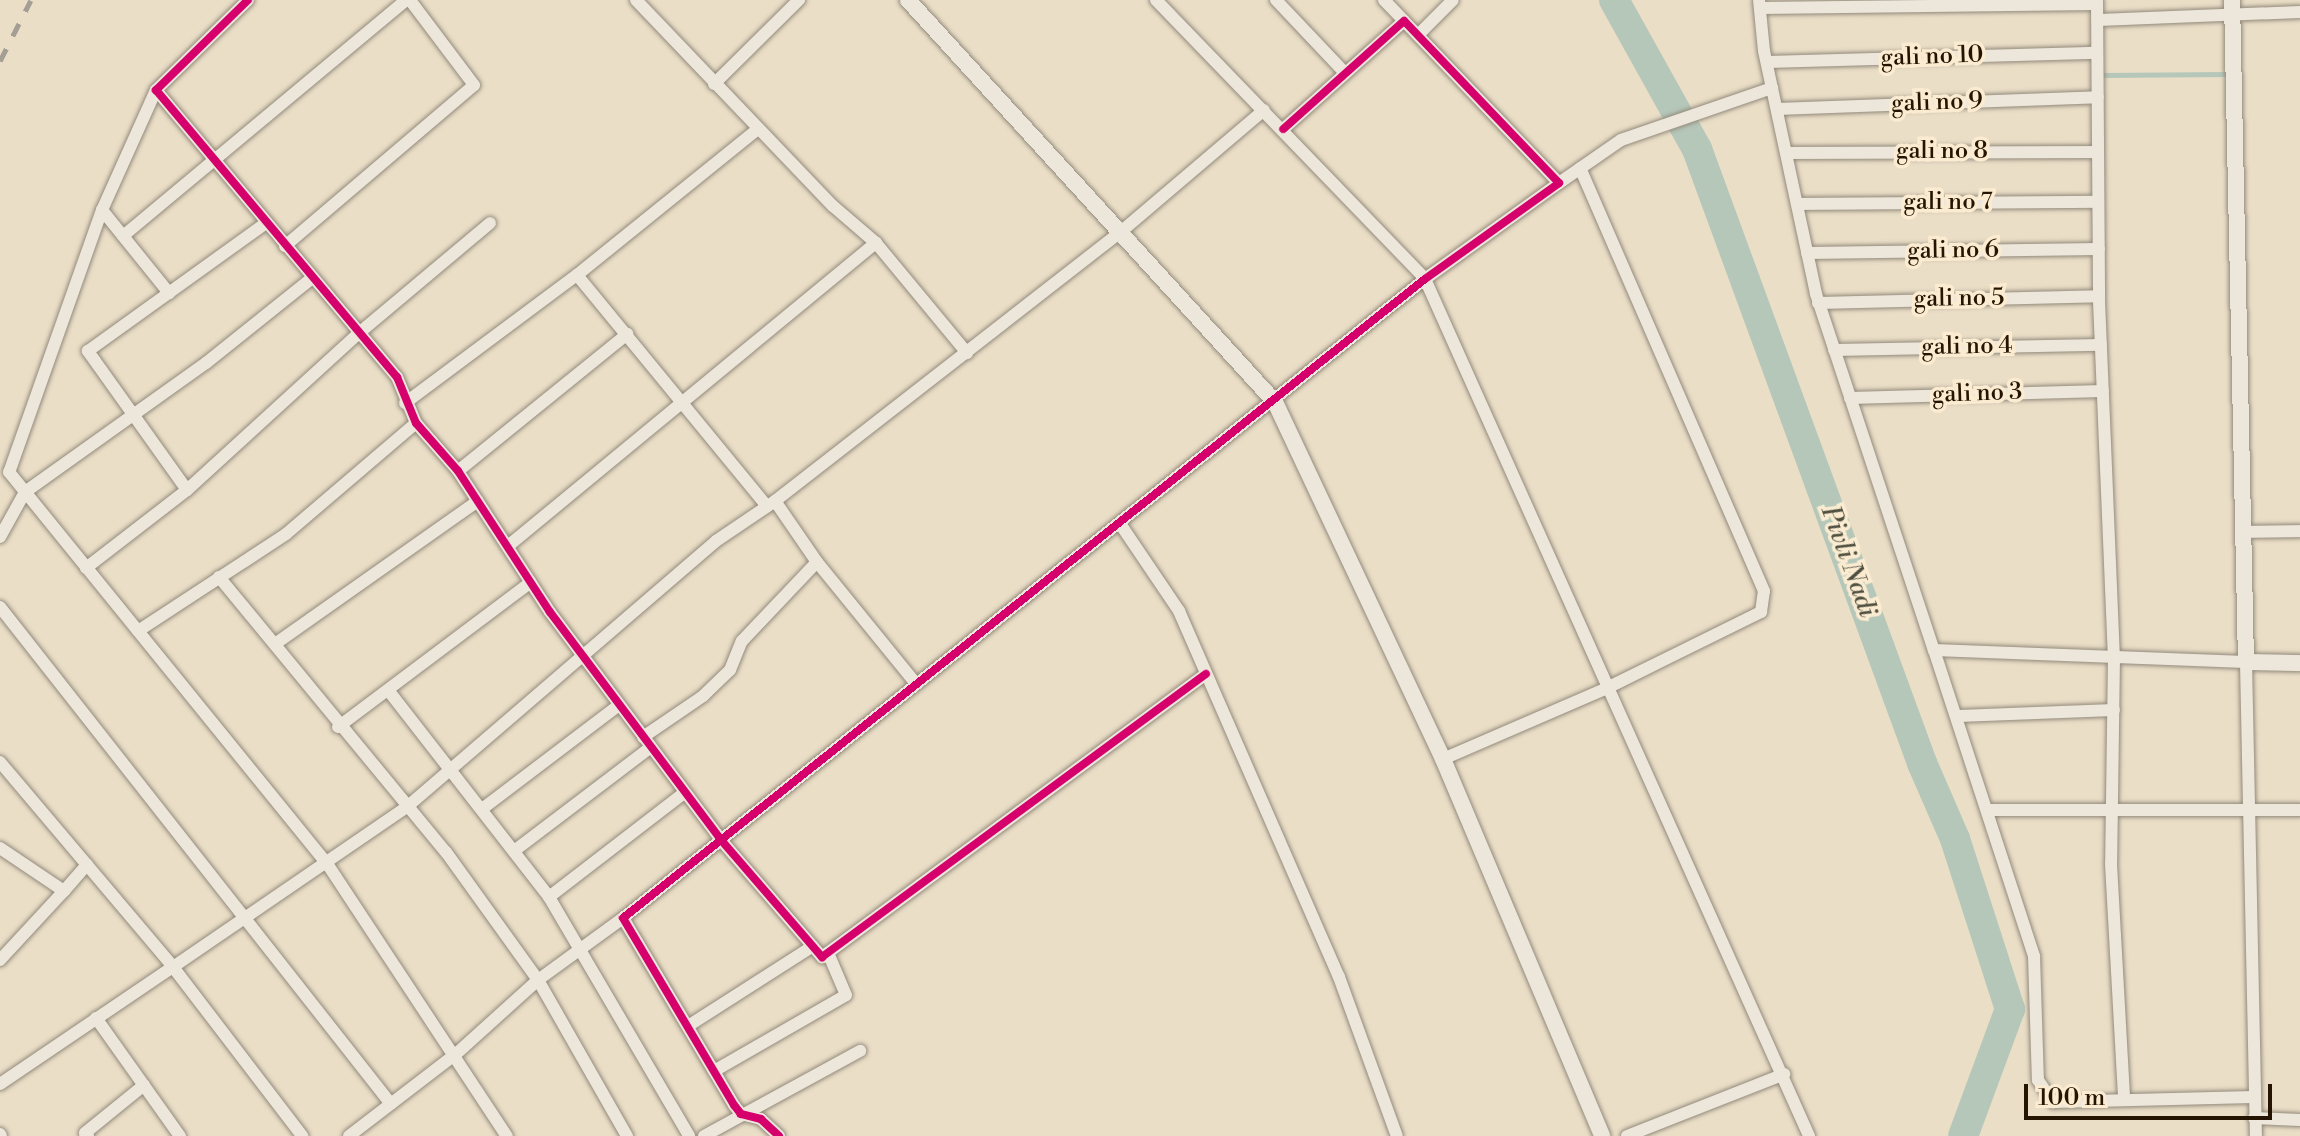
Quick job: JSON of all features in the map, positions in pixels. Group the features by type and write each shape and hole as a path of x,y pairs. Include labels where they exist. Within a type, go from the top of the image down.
{"street":[{"path":"248,0 156,90 102,210 9,472 328,865 456,1054 507,1136"},
{"path":"123,236 408,0 474,85 285,246"},
{"path":"636,0 758,129 876,243 967,353"},
{"path":"714,84 799,0"},
{"path":"908,0 1123,230 1275,402 1443,759 1602,1136"},
{"path":"1156,0 1425,279 1607,688 1784,1074 1809,1136"},
{"path":"1276,0 1345,73"},
{"path":"1384,0 1559,183"},
{"path":"1418,35 1453,0"},
{"path":"2124,1100 2112,809 2114,657 2099,296 2097,2 1759,4 1772,88 1818,303 1958,716 2034,956 2038,1080 2053,1102 2253,1097"},
{"path":"2099,20 2232,7 2300,12"},
{"path":"2232,7 2256,1136"},
{"path":"1283,129 1404,21"},
{"name":"gali no 10","path":"1767,62 2097,53"},
{"path":"349,1136 456,1054 538,980 623,918 1121,525 1425,279 1621,140 1717,104 1772,88"},
{"path":"156,90 397,377 405,403 416,423 458,471 584,658 721,840 822,957 1206,674"},
{"name":"gali no 9","path":"1777,109 2098,97"},
{"path":"0,1084 328,865 408,806 584,658 716,541 771,504 967,353 1123,230 1264,110"},
{"path":"405,403 577,275 758,129"},
{"name":"gali no 8","path":"1786,153 2098,152"},
{"path":"1443,759 1607,688 1761,612 1764,591 1580,168"},
{"name":"gali no 7","path":"1797,204 2098,202"},
{"path":"102,210 169,293"},
{"path":"187,490 88,351 266,223"},
{"path":"86,568 187,490 359,333 490,223"},
{"path":"508,546 685,404 876,243"},
{"name":"gali no 6","path":"1807,253 2099,249"},
{"path":"577,275 771,504 916,684"},
{"path":"0,537 25,492 134,414 312,278"},
{"name":"gali no 5","path":"1818,303 2099,296"},
{"path":"458,471 627,334"},
{"name":"gali no 4","path":"1834,350 2101,345"},
{"name":"gali no 3","path":"1850,398 2103,391"},
{"path":"138,631 286,534 416,423"},
{"path":"275,644 478,501"},
{"path":"1121,525 1179,611 1339,977 1397,1136"},
{"path":"2244,532 2300,531"},
{"path":"514,851 703,696 730,670 742,641 817,562"},
{"path":"219,577 338,727 408,806 538,980 627,1136"},
{"path":"338,727 531,582"},
{"path":"0,607 391,1104"},
{"path":"1934,650 2300,663"},
{"path":"388,690 549,897 583,948 689,1136"},
{"path":"482,809 619,705"},
{"path":"1958,716 2114,710"},
{"path":"0,762 173,967 302,1136"},
{"path":"549,897 684,793"},
{"path":"1989,810 2300,810"},
{"path":"0,848 64,891"},
{"path":"1,956 87,865"},
{"path":"623,918 741,1114 761,1119 779,1136"},
{"path":"688,1026 813,946"},
{"path":"714,1071 846,995 828,953"},
{"path":"96,1018 180,1136"},
{"path":"704,1136 860,1051"},
{"path":"1627,1136 1784,1074"},
{"path":"88,1136 85,1133 144,1085"},
{"path":"2254,1119 2300,1120"}],"waterway":[{"name":"Pivli Nadi","path":"1614,0 1697,149 1922,763 1955,839 2010,1009 1963,1136"},
{"path":"2100,75 2230,74"}],"railway":[{"path":"0,61 31,0"}],"cycle path":[{"path":"248,0 156,90 397,377 416,423 458,471 550,612 721,840 822,957 1206,674"},
{"path":"779,1136 761,1119 741,1114 734,1105 623,918 1425,279 1559,183 1404,21 1283,129"}]}
